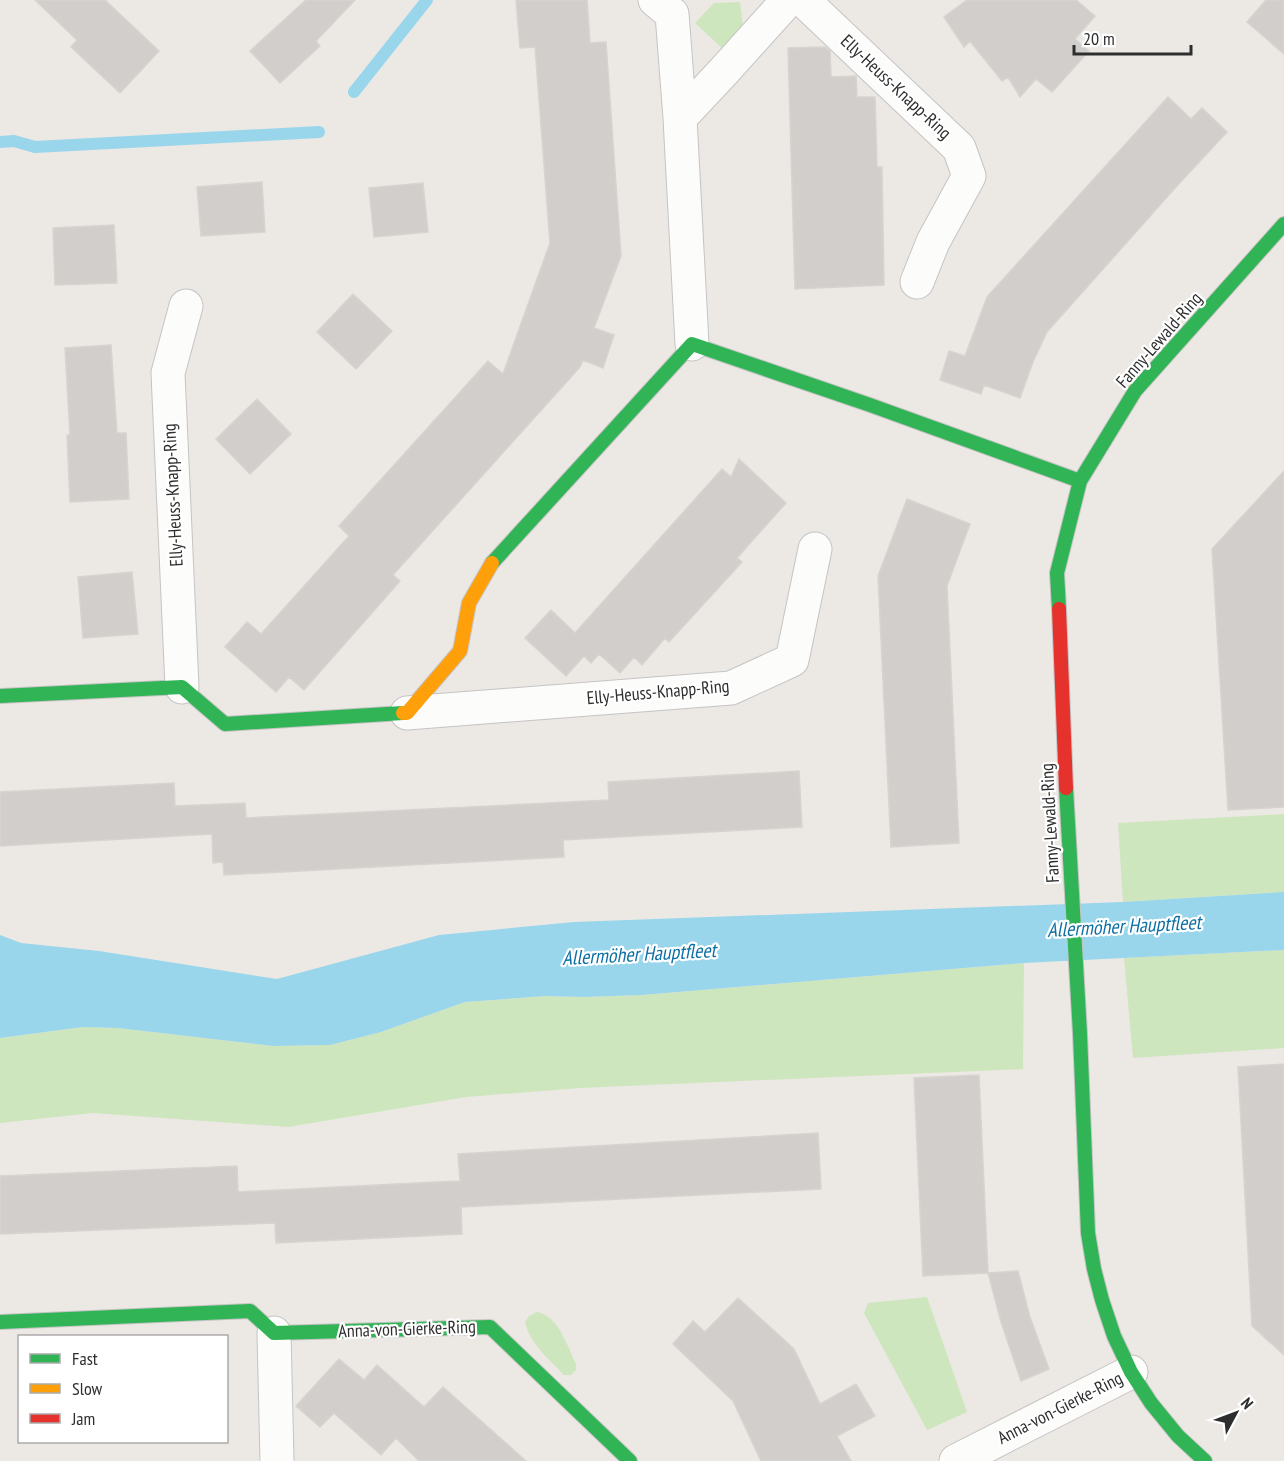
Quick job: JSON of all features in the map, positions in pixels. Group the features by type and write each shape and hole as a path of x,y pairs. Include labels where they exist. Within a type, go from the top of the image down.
{"street":[{"path":"680,118 788,0"},
{"name":"Elly-Heuss-Knapp-Ring","path":"803,0 959,147 969,176 933,242 917,282"},
{"path":"407,713 460,651 469,603 491,565 692,344 680,118 671,5"},
{"name":"Fanny-Lewald-Ring","path":"1205,1461 1178,1436 1151,1403 1131,1372 1114,1336 1102,1300 1088,1233 1081,1045 1070,878 1057,573 1080,481 1136,391 1284,224"},
{"name":"Elly-Heuss-Knapp-Ring","path":"186,306 168,373 182,687 225,724 407,713 731,688 792,660 815,549"},
{"path":"692,344 1080,481"},
{"path":"0,696 182,687"},
{"path":"0,1322 250,1311 274,1333 277,1461"},
{"name":"Anna-von-Gierke-Ring","path":"274,1333 490,1327 630,1461"},
{"name":"Anna-von-Gierke-Ring","path":"956,1461 1131,1372"}],"green space":[{"path":"740,2 743,26 723,49 695,23 714,3"},
{"path":"1284,814 1284,892 1123,902 1118,823"},
{"path":"1284,950 1284,1048 1133,1058 1124,958"},
{"path":"1024,963 1023,1069 580,1088 466,1097 288,1127 93,1113 0,1123 0,1038 83,1027 118,1028 273,1046 330,1045 381,1032 465,1002 546,996 642,995"},
{"path":"927,1297 967,1412 927,1430 864,1313 868,1303"},
{"path":"537,1312 545,1315 557,1325 576,1364 576,1370 571,1375 564,1375 541,1351 527,1330 525,1322 529,1316"}],"water":[{"name":"Allermöher Hauptfleet","path":"1284,892 1284,950 1024,963 642,995 546,996 465,1002 381,1032 330,1045 273,1046 118,1028 83,1027 0,1038 0,935 21,943 99,951 277,979 439,935 574,922 1123,902"}],"building":[{"path":"35,0 105,0 159,51 120,93 71,47 77,40"},
{"path":"306,0 355,0 316,41 320,46 280,83 250,51"},
{"path":"516,0 587,0 590,43 606,42 621,256 594,328 614,335 603,368 583,360 580,367 393,575 400,581 304,690 289,677 276,692 225,647 247,622 261,634 349,536 339,526 488,361 503,374 550,243 535,47 520,48"},
{"path":"967,0 1076,0 1095,16 1075,39 1089,51 1052,92 1036,79 1020,97 1008,77 1002,81 970,41 964,47 944,17"},
{"path":"1266,0 1284,0 1284,54 1247,22"},
{"path":"825,47 830,51 831,77 856,76 857,97 875,97 877,167 882,167 884,285 795,289 788,48"},
{"path":"1168,97 1191,119 1202,108 1227,132 1047,332 1020,398 984,385 981,394 940,380 949,351 965,356 987,297"},
{"path":"262,182 265,232 201,236 197,187"},
{"path":"423,183 428,232 374,237 369,188"},
{"path":"114,225 117,283 55,285 53,228"},
{"path":"353,294 392,331 356,369 317,332"},
{"path":"111,345 117,433 126,433 129,499 70,502 67,435 70,435 65,348"},
{"path":"257,399 291,434 250,474 216,439"},
{"path":"739,459 786,503 737,558 742,562 669,642 665,638 642,665 634,657 620,673 599,654 591,663 584,656 566,676 525,638 551,610 575,633 722,469 731,477"},
{"path":"1284,471 1284,807 1228,810 1212,549"},
{"path":"907,499 970,524 947,586 959,843 891,847 878,576"},
{"path":"132,572 138,634 83,638 78,577"},
{"path":"799,771 802,827 563,840 564,857 224,875 223,862 213,863 212,834 0,846 0,792 174,783 175,806 245,803 246,818 609,800 608,782"},
{"path":"1284,1064 1284,1355 1252,1326 1238,1067"},
{"path":"979,1075 988,1273 923,1276 914,1078"},
{"path":"818,1133 821,1189 461,1207 462,1234 276,1243 275,1223 0,1234 0,1176 237,1166 238,1192 460,1181 458,1154"},
{"path":"1018,1271 1030,1317 1049,1369 1021,1381 1001,1322 988,1273"},
{"path":"738,1298 794,1349 820,1404 856,1384 875,1416 837,1436 851,1461 761,1461 733,1401 673,1344 693,1321 705,1332"},
{"path":"339,1359 364,1380 377,1365 424,1407 443,1387 526,1461 419,1461 396,1438 381,1455 334,1413 320,1427 296,1406"}],"waterway":[{"path":"354,92 427,0"},
{"path":"0,142 14,141 35,147 319,132"}],"traffic: fast":[{"path":"1059,609 1057,573 1080,481 1135,391 1284,224"},
{"path":"492,563 692,344 1080,481"},
{"path":"0,696 182,687 225,724 403,713"},
{"path":"1066,788 1080,1034 1088,1233 1094,1269 1114,1336 1131,1372 1151,1403 1178,1436 1205,1461"},
{"path":"0,1322 250,1311 274,1333 490,1327 630,1461"}],"traffic: slow":[{"path":"403,713 407,713 460,651 469,603 492,563"}],"traffic: jam":[{"path":"1059,609 1066,788"}]}
